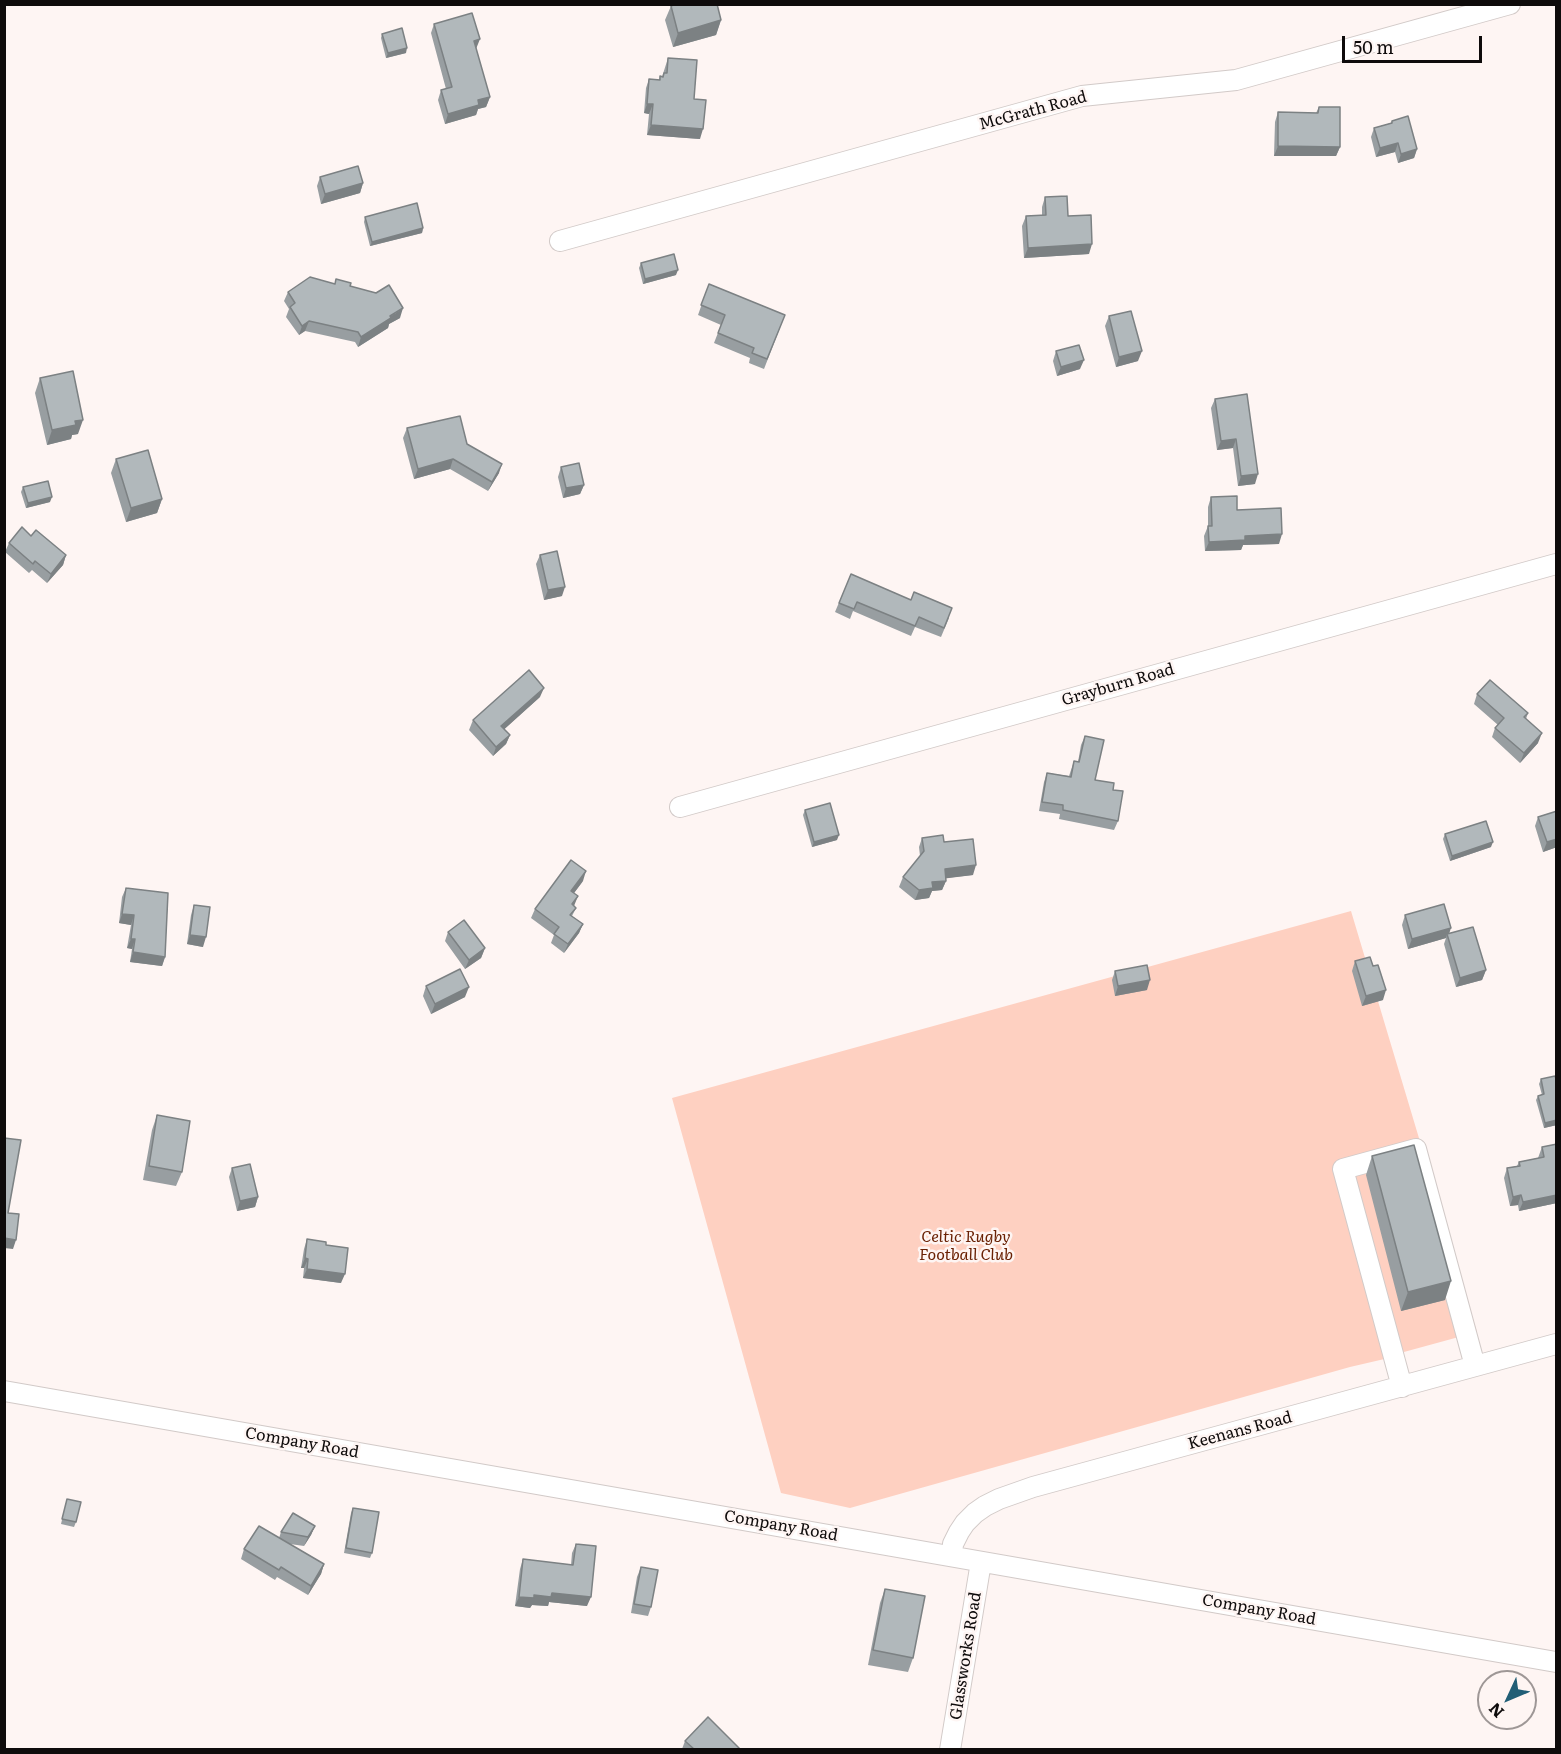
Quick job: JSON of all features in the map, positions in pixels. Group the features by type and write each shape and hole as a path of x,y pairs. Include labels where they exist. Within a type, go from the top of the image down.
{"street":[{"name":"McGrath Road","path":"560,241 1082,96 1236,80 1510,4"},
{"name":"Grayburn Road","path":"680,807 1557,564"},
{"path":"1402,1387 1343,1169 1416,1149 1475,1366"},
{"name":"Keenans Road","path":"952,1556 953,1544 965,1522 985,1506 1007,1496 1557,1344"},
{"name":"Company Road","path":"4,1391 1557,1662"},
{"name":"Glassworks Road","path":"950,1749 981,1562"}],"green space":[{"name":"Celtic Rugby Football Club","path":"1351,911 1477,1332 850,1508 781,1493 672,1098"}],"building":[{"path":"717,4 721,20 678,33 671,6"},
{"path":"472,13 480,39 474,41 490,97 478,100 479,105 448,114 441,90 452,87 434,24"},
{"path":"402,28 407,48 388,53 382,34"},
{"path":"668,58 697,60 694,99 706,100 703,129 651,125 653,104 647,104 649,79 660,80 660,76 663,77 664,73 667,73"},
{"path":"1319,107 1340,107 1340,147 1278,146 1278,112 1318,113"},
{"path":"1408,116 1417,149 1401,154 1398,143 1380,148 1374,128"},
{"path":"358,166 363,183 325,194 320,177"},
{"path":"1067,196 1068,216 1091,215 1092,244 1028,248 1026,216 1046,215 1045,197"},
{"path":"417,203 423,228 372,242 365,217"},
{"path":"674,254 678,270 645,279 641,263"},
{"path":"310,277 335,284 336,279 351,283 350,286 376,293 389,285 403,308 361,337 358,332 309,321 302,326 290,307 295,303 288,292"},
{"path":"709,284 785,315 767,359 752,353 754,348 718,333 725,315 701,305"},
{"path":"1131,311 1142,351 1119,357 1109,316"},
{"path":"1079,345 1084,360 1061,367 1056,351"},
{"path":"73,371 83,420 75,421 76,425 52,430 40,378"},
{"path":"1247,394 1258,474 1241,476 1236,439 1221,441 1215,399"},
{"path":"460,416 467,444 502,464 492,482 453,459 418,469 407,428"},
{"path":"148,450 162,499 131,508 116,459"},
{"path":"579,463 584,485 566,488 561,467"},
{"path":"48,481 52,497 28,503 23,487"},
{"path":"1237,496 1237,510 1281,508 1282,534 1245,536 1245,540 1209,542 1208,526 1212,526 1211,497"},
{"path":"22,527 31,536 36,530 66,555 51,574 35,561 33,564 9,543"},
{"path":"557,551 565,587 548,590 540,555"},
{"path":"851,574 911,600 914,592 952,608 944,628 919,617 915,626 857,602 854,609 839,603"},
{"path":"529,670 544,688 501,726 510,735 496,747 473,720"},
{"path":"1490,680 1528,713 1524,717 1542,733 1524,753 1495,728 1504,718 1477,694"},
{"path":"1085,736 1104,740 1095,780 1114,783 1113,790 1123,791 1118,821 1063,810 1063,805 1042,802 1047,773 1071,777 1074,761 1079,762"},
{"path":"830,803 839,835 814,842 805,810"},
{"path":"1557,811 1557,839 1547,842 1538,817"},
{"path":"1486,821 1493,842 1452,856 1445,834"},
{"path":"943,835 944,842 973,839 976,865 945,869 946,881 932,882 933,888 919,890 903,877 924,851 922,838"},
{"path":"571,860 586,871 571,891 578,896 572,904 576,908 570,915 583,924 568,944 554,934 559,927 535,909"},
{"path":"126,888 168,893 165,957 133,952 135,939 131,939 134,915 122,914"},
{"path":"1444,904 1451,928 1412,939 1405,915"},
{"path":"194,905 210,907 206,937 190,935"},
{"path":"464,920 485,948 469,960 448,932"},
{"path":"1473,927 1486,970 1460,978 1447,934"},
{"path":"1370,957 1373,966 1378,965 1386,990 1366,996 1355,961"},
{"path":"1147,965 1150,980 1118,986 1115,971"},
{"path":"460,969 469,987 435,1004 426,986"},
{"path":"1555,1076 1557,1120 1545,1123 1538,1096 1544,1094 1541,1079"},
{"path":"157,1115 190,1121 182,1172 149,1166"},
{"path":"4,1138 21,1140 8,1213 19,1214 16,1240 4,1238"},
{"path":"1557,1144 1557,1195 1523,1202 1521,1195 1513,1197 1507,1168 1520,1166 1519,1162 1544,1157 1542,1147"},
{"path":"1414,1145 1451,1281 1408,1292 1372,1156"},
{"path":"250,1164 258,1197 240,1201 232,1168"},
{"path":"307,1239 348,1248 345,1274 307,1269 308,1259 305,1258"},
{"path":"67,1499 81,1502 76,1522 62,1519"},
{"path":"353,1508 379,1512 372,1553 346,1548"},
{"path":"293,1513 315,1526 308,1537 281,1532"},
{"path":"259,1526 324,1564 311,1586 281,1567 279,1570 244,1549"},
{"path":"576,1544 596,1546 591,1597 552,1593 551,1597 534,1595 534,1598 519,1597 523,1559 573,1565"},
{"path":"641,1567 658,1570 651,1607 634,1604"},
{"path":"885,1589 925,1596 913,1658 873,1650"},
{"path":"708,1717 740,1749 694,1749 685,1741"}]}
